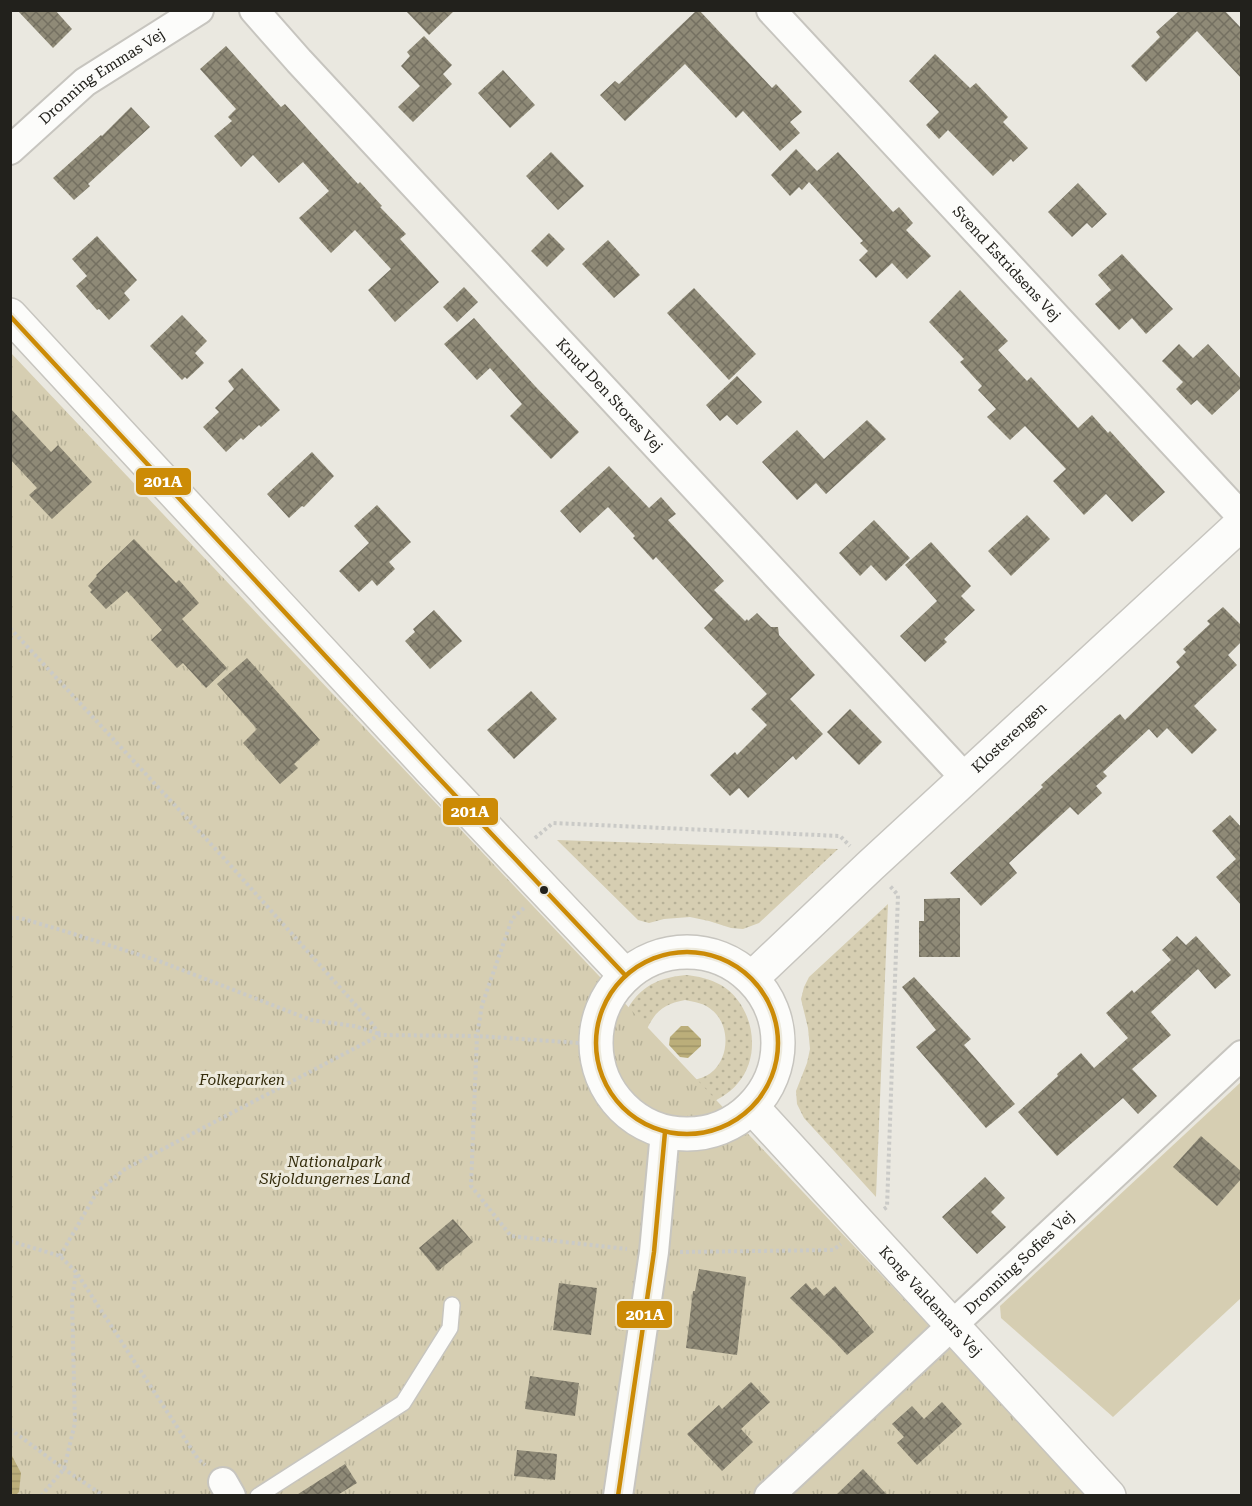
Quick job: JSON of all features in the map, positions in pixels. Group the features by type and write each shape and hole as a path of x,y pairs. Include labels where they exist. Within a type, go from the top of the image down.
{"main road":[{"path":"10,315 544,890 626,975"},
{"name":"Klosterengen","path":"752,978 1242,523"},
{"path":"675,952 703,953 729,961 752,978 768,1001 777,1028 777,1056 769,1084 752,1107 734,1121 712,1131 689,1135 665,1132 638,1120 615,1100 601,1074 595,1044 598,1019 609,995 626,975 649,960 675,952"},
{"name":"Kong Valdemars Vej","path":"752,1107 875,1217 953,1326 1108,1496"}],"street":[{"name":"Dronning Emmas Vej","path":"10,150 85,82 199,10"},
{"name":"Knud Den Stores Vej","path":"254,10 306,69 966,778"},
{"name":"Svend Estridsens Vej","path":"771,10 1242,517"},
{"name":"Dronning Sofies Vej","path":"769,1496 1242,1055"},
{"path":"618,1496 654,1252 665,1132"}],"lane":[{"path":"258,1496 403,1403 450,1328 452,1305"}],"path":[{"path":"10,628 222,856 380,1035"},
{"path":"544,890 512,919 482,1005 477,1036 471,1186 511,1236 654,1252 833,1250 875,1217"},
{"path":"10,918 20,918 62,930 159,961 311,1020 354,1026 380,1035 477,1036 595,1044"},
{"path":"60,1256 97,1192 125,1169 380,1035"},
{"path":"10,1241 60,1256 76,1272 198,1459 227,1489"},
{"path":"41,1496 64,1469 75,1423 72,1299 76,1272"},
{"path":"10,1429 104,1496"}],"green space":[{"name":"Nationalpark Skjoldungernes Land","path":"11,353 1089,1495 11,1495"},
{"path":"557,840 838,849 759,923 743,929 690,917 649,923 638,920"},
{"path":"888,904 876,1197 804,1118 797,1104 796,1091 810,1049 801,999 804,987 809,977"},
{"path":"695,976 721,985 741,1004 751,1030 752,1044 746,1071 731,1090 704,1106 622,1019 633,1000 647,987 674,977","holes":["685,1000 699,1003 712,1010 722,1024 726,1041 722,1058 712,1072 691,1081 646,1031 653,1018 666,1006"]},
{"path":"1241,1082 1241,1298 1113,1417 1001,1318 1000,1306"}],"shaded area":[{"path":"681,1026 688,1026 701,1039 701,1046 688,1058 680,1057 669,1045 670,1037"},
{"path":"11,1454 21,1473 19,1492 16,1495 11,1495"}],"building":[{"path":"17,10 55,10 72,29 53,48"},
{"path":"405,10 455,10 429,35"},
{"path":"697,10 772,88 776,84 802,112 790,122 800,133 780,151 743,111 736,118 685,64 625,121 600,95 615,81 619,84"},
{"path":"1177,10 1224,10 1242,29 1242,79 1197,31 1146,82 1131,66 1160,37 1156,32 1178,12"},
{"path":"424,36 452,65 443,74 452,84 413,122 398,107 420,86 401,66 410,56 407,52"},
{"path":"226,46 281,107 285,104 358,184 360,182 382,206 380,207 406,234 400,239 439,282 395,322 368,290 391,269 355,230 331,253 299,218 329,191 303,162 279,183 253,155 241,167 214,136 232,121 228,117 236,109 200,69"},
{"path":"935,54 970,88 976,83 1008,117 1003,122 1028,148 1013,162 1011,159 993,176 948,130 939,139 926,125 939,112 909,81"},
{"path":"503,70 535,105 510,128 478,93"},
{"path":"131,107 150,127 88,184 90,186 74,200 53,178 102,136"},
{"path":"796,149 817,171 838,152 893,212 899,207 913,223 906,230 931,256 907,279 892,263 876,278 859,260 868,251 860,243 863,241 809,182 802,190 799,187 790,196 771,175"},
{"path":"551,152 584,186 558,210 526,176"},
{"path":"1078,183 1107,214 1092,228 1087,223 1072,237 1048,212"},
{"path":"549,233 565,249 547,267 531,251"},
{"path":"97,236 137,280 124,293 130,300 109,320 76,286 87,276 72,259"},
{"path":"608,240 640,275 614,298 582,264"},
{"path":"1122,254 1173,309 1146,334 1132,318 1119,330 1095,304 1111,290 1098,275"},
{"path":"464,287 478,302 457,322 443,307"},
{"path":"694,288 756,354 729,380 667,313"},
{"path":"960,290 1008,341 998,350 1027,381 1031,377 1078,428 1092,415 1108,433 1110,431 1165,492 1132,522 1106,494 1084,515 1053,481 1066,469 1025,426 1010,440 987,417 996,409 978,390 982,386 960,362 964,359 929,322"},
{"path":"182,315 207,341 195,353 204,363 187,379 185,377 182,380 150,346"},
{"path":"474,318 579,432 551,459 510,416 522,404 490,368 477,380 444,344"},
{"path":"1179,344 1193,358 1208,344 1242,380 1242,387 1212,415 1197,400 1191,405 1176,389 1183,382 1162,361"},
{"path":"242,368 280,410 243,440 241,438 226,452 203,427 219,412 215,408 234,389 228,381"},
{"path":"737,376 762,402 737,425 727,415 720,421 706,405"},
{"path":"10,408 51,452 58,445 92,482 52,519 29,495 37,488 10,459"},
{"path":"867,420 886,439 826,494 816,483 797,500 762,462 797,430 824,459"},
{"path":"312,452 334,476 304,507 302,506 289,518 267,494"},
{"path":"609,466 649,508 661,497 676,514 668,520 724,581 714,590 745,621 757,613 771,627 778,627 779,635 815,675 790,699 823,734 796,760 793,756 748,798 739,788 730,796 710,775 735,752 737,755 767,725 751,709 767,694 704,628 713,619 656,557 653,560 633,538 635,536 608,507 580,533 560,511"},
{"path":"377,505 411,542 389,562 395,569 377,586 372,580 359,592 339,571 369,543 354,526"},
{"path":"1027,515 1050,539 1011,576 988,551"},
{"path":"874,520 910,558 886,581 871,565 860,576 839,553"},
{"path":"134,539 176,583 179,580 199,603 182,619 227,668 206,688 183,663 177,668 151,640 162,630 127,591 106,609 90,592 92,590 88,586 96,575"},
{"path":"931,542 971,586 961,596 975,610 944,639 947,642 925,662 900,636 937,601 905,565"},
{"path":"1223,607 1242,626 1242,641 1228,655 1237,665 1194,706 1217,730 1192,754 1167,728 1157,738 1149,729 1103,772 1107,776 1096,786 1102,793 1078,815 1070,807 1009,863 1017,873 981,906 950,873 1117,716 1120,714 1125,720 1180,667 1176,662 1186,652 1183,649 1210,624 1207,621"},
{"path":"434,610 462,641 430,669 405,641 415,632 413,629"},
{"path":"247,658 320,740 294,764 298,768 280,784 243,743 257,729 217,684"},
{"path":"531,691 557,719 514,759 487,730"},
{"path":"850,709 882,742 859,765 827,732"},
{"path":"1230,815 1242,828 1242,906 1216,877 1236,859 1212,831"},
{"path":"960,898 960,957 919,957 919,921 924,921 924,899"},
{"path":"1177,936 1186,945 1196,936 1231,975 1215,989 1198,969 1151,1012 1171,1035 1132,1069 1157,1096 1138,1114 1123,1098 1057,1156 1018,1112 1081,1053 1094,1068 1128,1038 1106,1013 1132,990 1134,993 1171,960 1162,950"},
{"path":"914,977 971,1039 964,1045 1015,1104 986,1128 916,1047 936,1030 902,987"},
{"path":"1201,1136 1242,1172 1242,1178 1217,1206 1173,1167"},
{"path":"985,1177 1005,1198 991,1212 1006,1227 977,1254 942,1217"},
{"path":"453,1219 473,1242 438,1271 419,1248"},
{"path":"699,1269 746,1277 737,1355 686,1348 693,1291 695,1291"},
{"path":"559,1283 597,1288 591,1335 553,1330"},
{"path":"806,1283 812,1290 816,1287 824,1296 835,1286 874,1332 847,1355 790,1298"},
{"path":"530,1376 579,1383 575,1416 525,1409"},
{"path":"751,1382 770,1402 741,1429 753,1442 722,1471 687,1434 719,1405 722,1409"},
{"path":"942,1402 962,1424 917,1465 897,1443 904,1437 892,1424 912,1406 924,1419"},
{"path":"517,1450 557,1454 555,1480 514,1476"},
{"path":"345,1464 357,1483 336,1496 295,1496"},
{"path":"863,1469 888,1496 835,1496"}],"transit line":[{"name":"201A","path":"10,316 432,771 625,975"},
{"name":"201A","path":"687,952 722,959 737,967 751,979 763,993 771,1008 778,1043 771,1078 763,1093 751,1107 737,1119 722,1127 687,1134 652,1127 637,1119 623,1107 611,1093 603,1078 596,1043 603,1008 611,993 623,979 637,967 652,959 687,952"},
{"name":"201A","path":"618,1496 654,1252 665,1132"}],"park label":[{"name":"Folkeparken","path":"242,1080"}]}
